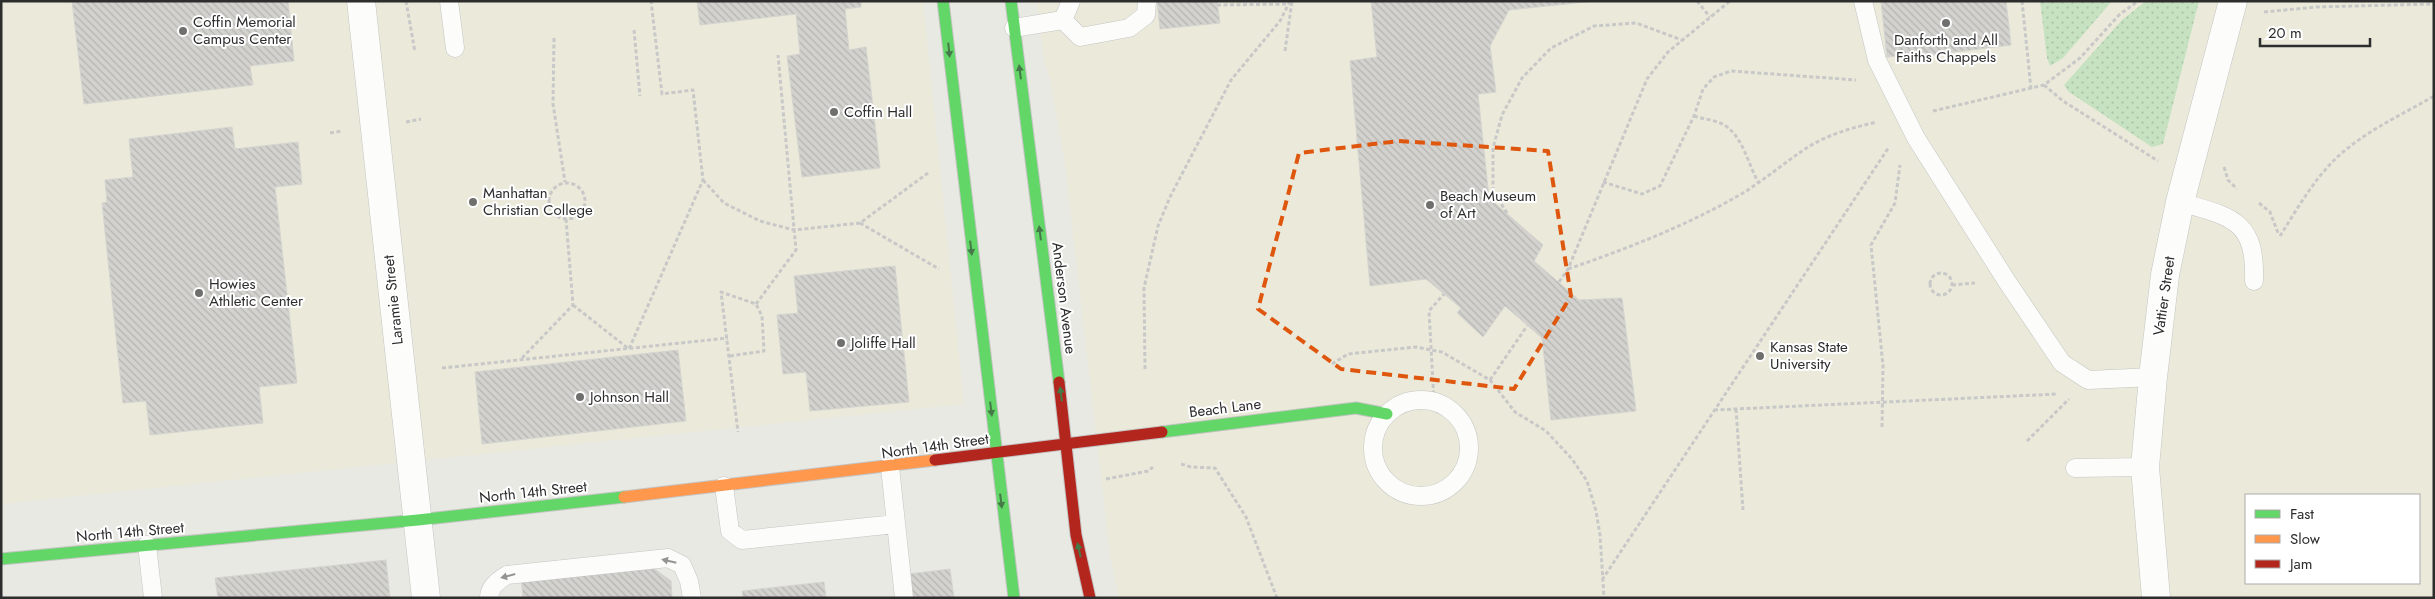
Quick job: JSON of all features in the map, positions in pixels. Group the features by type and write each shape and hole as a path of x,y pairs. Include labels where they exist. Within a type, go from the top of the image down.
{"street":[{"name":"Laramie Street","path":"361,1 426,598"},
{"path":"943,1 1014,598"},
{"name":"Anderson Avenue","path":"1011,1 1076,534 1090,598"},
{"name":"Vattier Street","path":"2156,598 2145,467 2165,274 2180,202 2233,1"},
{"name":"Beach Lane","path":"1066,443 1356,408 1387,414"},
{"name":"North 14th Street","path":"1,559 418,520 890,467 1066,443"}],"lane":[{"path":"449,1 455,48"},
{"path":"1063,20 1071,1"},
{"path":"1063,20 1080,37 1129,28 1146,15 1147,1"},
{"path":"1863,1 1877,60 1916,138 2006,280 2062,363 2088,380 2153,377"},
{"path":"1014,28 1063,20"},
{"path":"2180,202 2227,217 2242,228 2254,250 2254,281"},
{"path":"1409,401 1434,401 1452,411 1465,427 1470,447 1466,467 1454,484 1436,494 1416,496 1396,490 1381,475 1373,454 1375,433 1387,414 1409,401"},
{"path":"890,467 904,598"},
{"path":"2075,468 2145,467"},
{"path":"724,486 730,532 742,540 896,524"},
{"path":"147,545 153,598"},
{"path":"488,598 488,594 496,580 507,575 668,558 682,564 689,581 692,598"}],"path":[{"path":"406,1 415,52"},
{"path":"629,348 703,180 693,90 662,94 651,1"},
{"path":"1697,1 1710,17"},
{"path":"1559,282 1568,269 1647,79 1668,52 1730,1"},
{"path":"2022,1 2031,88"},
{"path":"1928,113 2044,85 2080,58 2119,14 2138,1"},
{"path":"1217,5 1291,2"},
{"path":"1284,51 1291,2"},
{"path":"1145,369 1144,288 1158,226 1170,198 1231,80 1265,41 1291,2"},
{"path":"2258,13 2316,7 2434,4"},
{"path":"1507,213 1493,191 1493,148 1502,115 1522,78 1551,48 1594,26 1636,23 1683,40"},
{"path":"634,30 640,96"},
{"path":"554,38 553,104 565,182"},
{"path":"756,304 796,250 778,55"},
{"path":"1603,182 1642,194 1660,186 1694,116 1703,89 1714,77 1731,70 1862,80 1885,75"},
{"path":"2044,85 2062,101 2161,163"},
{"path":"2280,236 2328,167 2346,149 2367,134 2434,96"},
{"path":"1694,116 1724,125 1738,138 1758,182"},
{"path":"403,122 421,119"},
{"path":"1568,269 1620,252 1687,223 1758,182 1804,150 1841,131 1887,120"},
{"path":"1602,580 1891,144"},
{"path":"1882,428 1883,366 1880,319 1871,245 1895,203 1900,163"},
{"path":"703,180 724,204 760,221 794,230 860,223 928,174"},
{"path":"565,182 576,184 581,188 586,200 582,211 573,218 566,219 555,215 549,204 551,192 554,188 565,182"},
{"path":"566,219 573,305 629,348"},
{"path":"860,223 939,269"},
{"path":"1938,274 1948,276 1952,285 1950,292 1944,296 1936,294 1930,285 1932,279 1938,274"},
{"path":"730,356 764,351 762,316 756,304 721,292 738,432"},
{"path":"1434,401 1428,311 1444,294"},
{"path":"522,359 573,305"},
{"path":"1490,380 1527,326"},
{"path":"442,368 728,338"},
{"path":"1332,364 1348,354 1416,347 1442,352 1490,380 1516,412 1546,431 1572,459 1587,481 1596,511 1600,535 1604,598"},
{"path":"1714,410 2074,394 2027,441"},
{"path":"1736,410 1743,510"},
{"path":"1106,478 1148,471 1158,462"},
{"path":"1177,463 1191,467 1215,468 1246,517 1277,598"}],"highlighted area":[{"path":"1399,141 1548,151 1571,296 1514,389 1341,369 1258,309 1299,153"}],"shaded area":[{"name":"Manhattan Christian College","path":"1,1 923,1 964,404 1,504"},
{"name":"Kansas State University","path":"1037,1 2434,1 2434,598 1119,598 1110,555 1065,164 1050,78 1044,61"}],"green space":[{"path":"2040,1 2112,1 2063,58 2050,66 2047,58"},
{"path":"2146,1 2199,1 2163,144 2152,147 2069,92 2064,85 2122,20"}],"building":[{"name":"Coffin Memorial Campus Center","path":"72,1 288,1 294,61 250,66 253,85 84,104"},
{"name":"Coffin Hall","path":"697,1 861,1 861,7 845,9 849,50 866,47 880,168 802,177 787,56 800,54 796,14 700,25"},
{"path":"1157,1 1217,1 1220,23 1160,29"},
{"name":"Beach Museum of Art","path":"1371,1 1595,1 1509,10 1490,46 1496,92 1478,94 1489,198 1543,245 1534,261 1579,300 1622,298 1636,411 1551,420 1542,338 1505,306 1483,337 1457,313 1461,308 1426,279 1370,286 1350,61 1377,57"},
{"name":"Danforth and All Faiths Chappels","path":"1881,1 2006,1 2011,45 1907,58 1906,55 1887,57"},
{"name":"Howies Athletic Center","path":"232,127 235,149 298,142 302,184 275,187 297,383 259,387 263,423 150,435 146,401 123,403 102,203 107,202 105,180 133,177 129,139"},
{"name":"Joliffe Hall","path":"895,266 909,402 810,411 806,372 783,374 777,315 798,313 794,276"},
{"name":"Johnson Hall","path":"678,350 686,421 482,444 475,372"},
{"path":"386,560 390,598 218,598 215,578"},
{"path":"648,564 671,581 672,598 523,598 521,578"},
{"path":"950,569 954,598 912,598 909,574"},
{"path":"824,582 826,598 743,598 742,591"}],"traffic: fast":[{"path":"943,1 1014,598"},
{"path":"1011,1 1059,382"},
{"path":"1162,432 1356,408 1387,414"},
{"path":"1,559 418,520 624,497"}],"traffic: slow":[{"path":"624,497 935,460"}],"traffic: jam":[{"path":"1059,382 1076,535 1090,598"},
{"path":"935,460 1162,432"}],"place":[{"name":"Danforth and All Faiths Chappels","path":"1946,23"},
{"name":"Coffin Memorial Campus Center","path":"183,31"},
{"name":"Coffin Hall","path":"834,112"},
{"name":"Manhattan Christian College","path":"473,202"},
{"name":"Beach Museum of Art","path":"1430,205"},
{"name":"Howies Athletic Center","path":"199,293"},
{"name":"Joliffe Hall","path":"841,343"},
{"name":"Kansas State University","path":"1760,356"},
{"name":"Johnson Hall","path":"580,397"}]}
